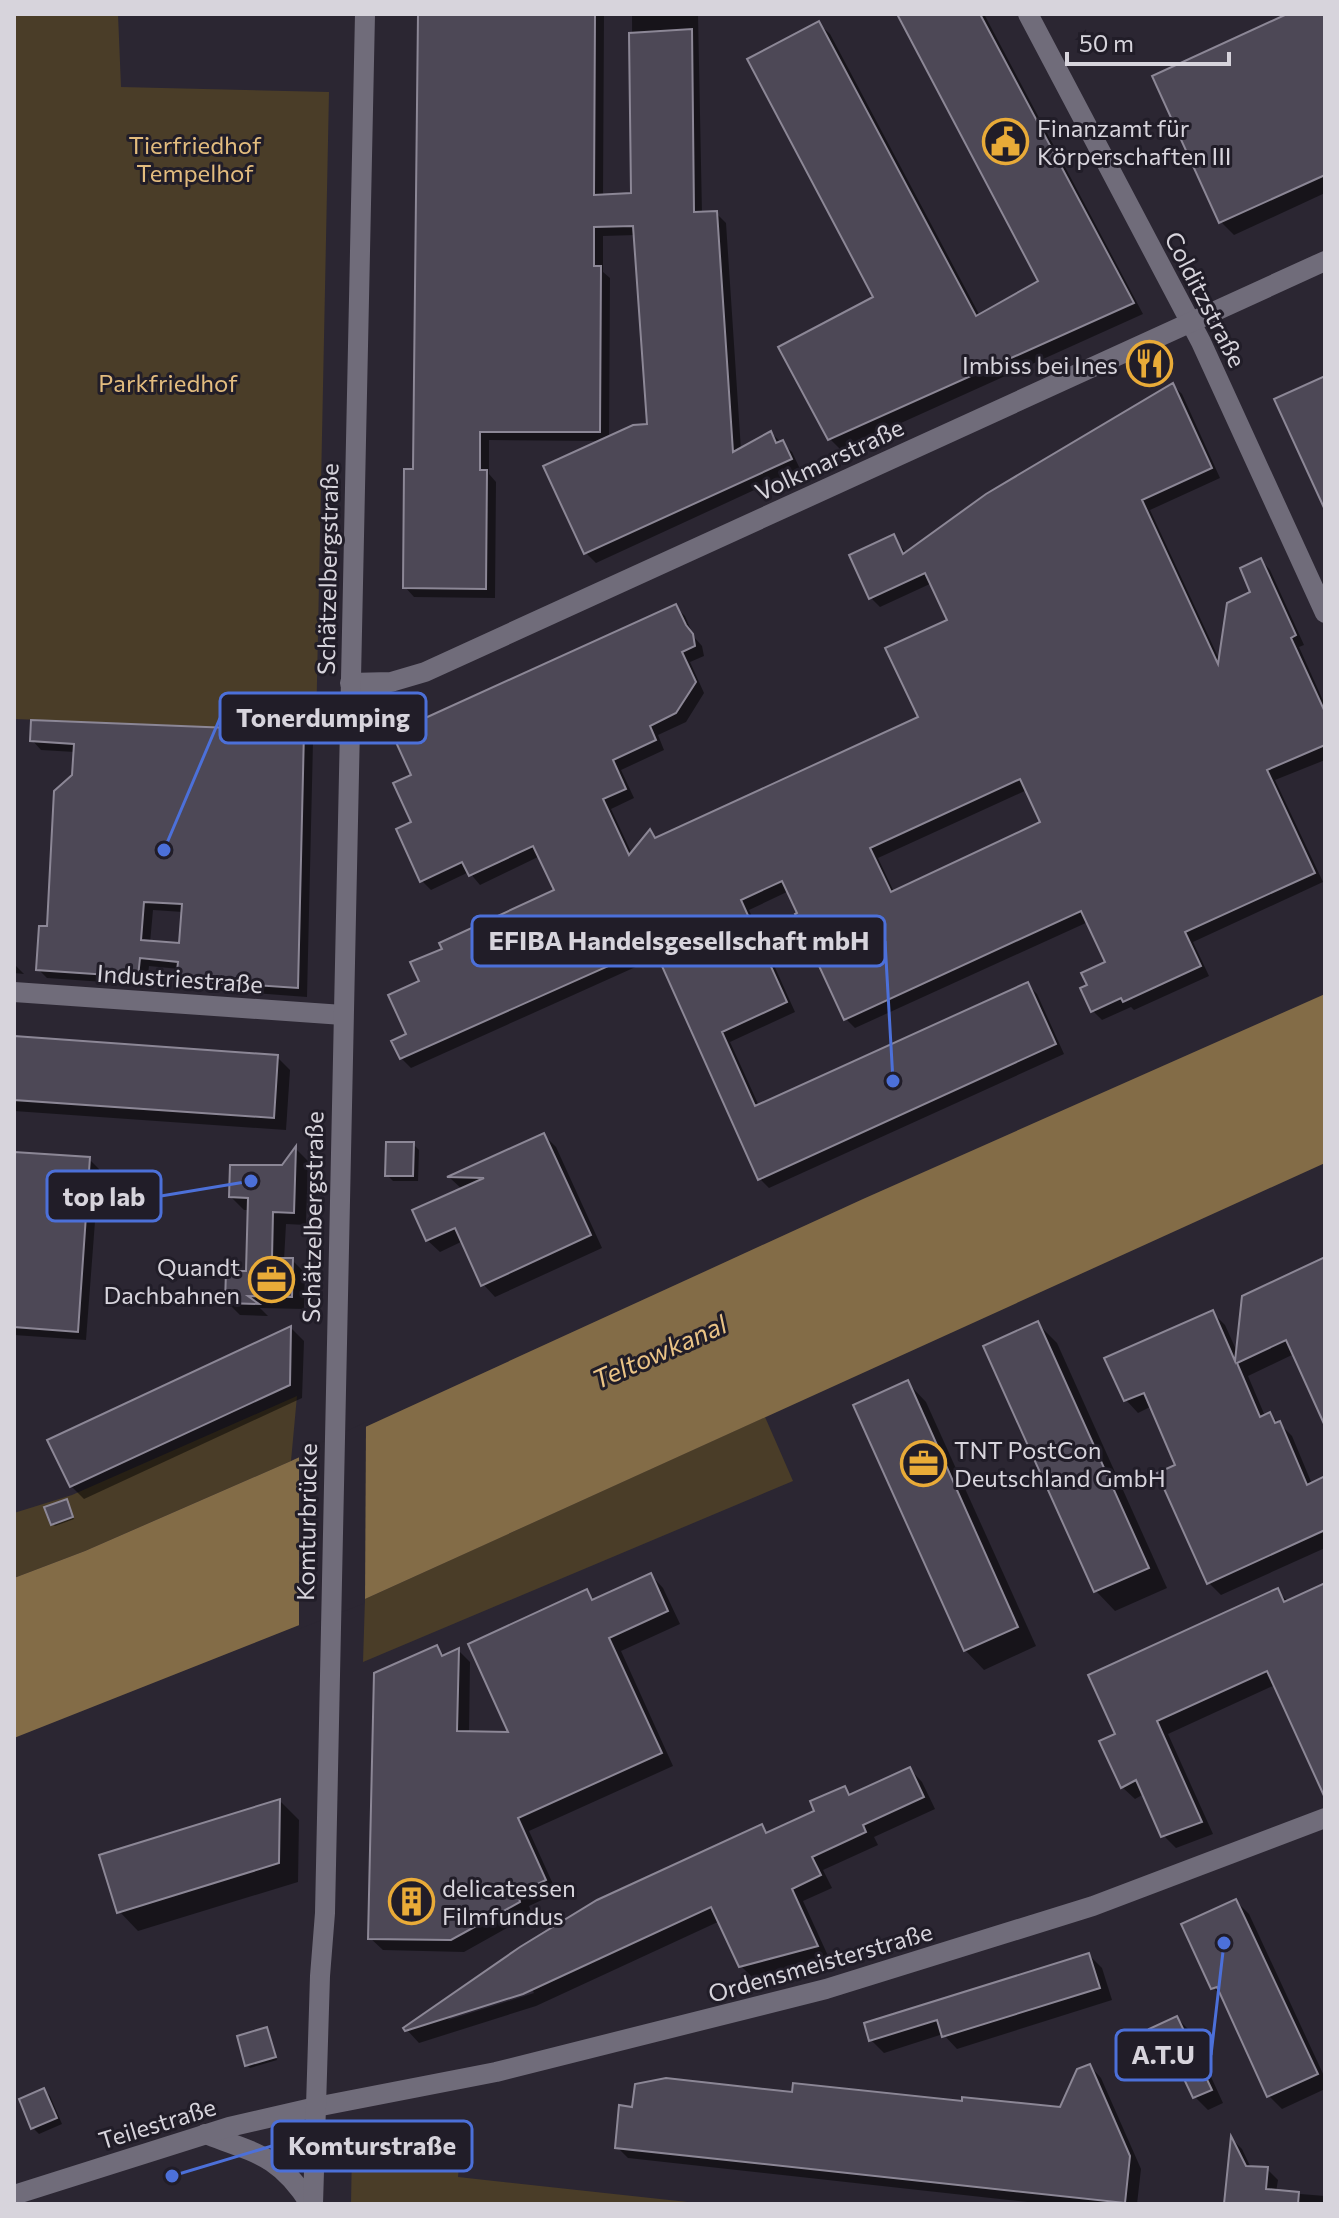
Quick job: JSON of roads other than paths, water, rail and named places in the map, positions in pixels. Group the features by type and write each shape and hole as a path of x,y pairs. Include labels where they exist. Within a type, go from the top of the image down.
{"street":[{"name":"Schätzelbergstraße","path":"334,1413 365,14"},
{"name":"Colditzstraße","path":"1028,14 1191,323 1325,613"},
{"name":"Volkmarstraße","path":"350,683 391,682 425,672 1325,261"},
{"name":"Industriestraße","path":"14,992 343,1015"},
{"name":"Komturbrücke","path":"312,2204 325,1913 334,1413"},
{"name":"Ordensmeisterstraße","path":"316,2107 511,2069 826,1989 1108,1900 1325,1818"},
{"name":"Teilestraße","path":"14,2195 205,2134 316,2107"},
{"path":"205,2134 268,2157 296,2181 312,2204"}],"water":[{"name":"Teltowkanal","path":"1325,994 1325,1163 365,1599 14,1738 14,1578 85,1551 291,1461 863,1199"}],"place":[{"name":"Finanzamt für Körperschaften III","path":"1006,141"},
{"name":"Imbiss bei Ines","path":"1149,364"},
{"name":"Tonerdumping","path":"164,850"},
{"name":"EFIBA Handelsgesellschaft mbH","path":"893,1081"},
{"name":"top lab","path":"251,1181"},
{"name":"Quandt Dachbahnen","path":"271,1280"},
{"name":"TNT PostCon Deutschland GmbH","path":"923,1463"},
{"name":"delicatessen Filmfundus","path":"411,1901"},
{"name":"A.T.U","path":"1224,1943"},
{"name":"Komturstraße","path":"172,2176"}],"park label":[{"name":"Tierfriedhof Tempelhof","path":"195,158"},
{"name":"Parkfriedhof","path":"168,382"}]}
